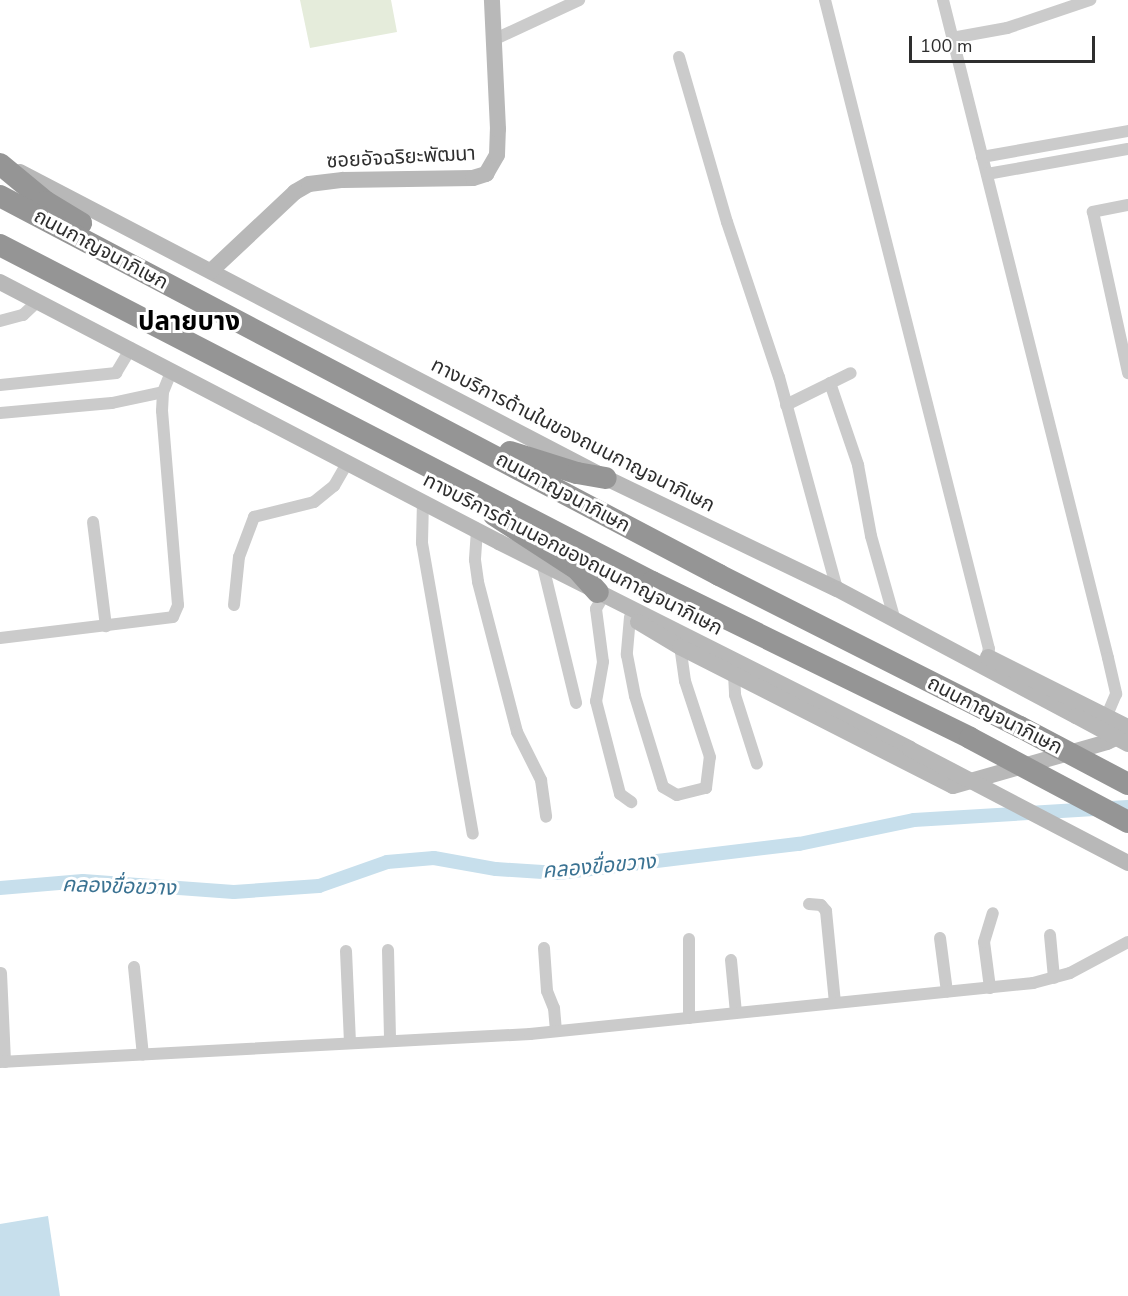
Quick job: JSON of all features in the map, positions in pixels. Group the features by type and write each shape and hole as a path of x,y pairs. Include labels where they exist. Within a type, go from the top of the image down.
{"highway":[{"path":"0,163 46,202 128,252 162,280"},
{"name":"ถนนกาญจนาภิเษก","path":"0,196 719,575 1128,784"},
{"name":"ถนนกาญจนาภิเษก","path":"0,245 456,482 970,738 1128,822"},
{"path":"0,252 27,260"},
{"path":"449,432 577,473 606,478"},
{"path":"456,482 501,521 577,569 607,596"}],"main road":[{"name":"ซอยอัจฉริยะพัฒนา","path":"211,272 295,192 309,184 343,180 473,178 486,174 497,155 492,0"},
{"name":"ทางบริการด้านในของถนนกาญจนาภิเษก","path":"0,163 606,478 837,589 1128,744"},
{"name":"ทางบริการด้านนอกของถนนกาญจนาภิเษก","path":"0,282 477,530 910,749 1128,863"},
{"path":"607,596 630,617 680,647 953,786 1107,742 1128,732"},
{"path":"864,603 987,656 1128,727"}],"street":[{"path":"493,40 579,0"},
{"path":"825,0 989,650 987,656"},
{"path":"943,0 1108,658 1116,694 1107,715"},
{"path":"952,38 1007,28 1090,0"},
{"path":"679,57 727,222 786,405 837,589"},
{"path":"982,157 1128,131"},
{"path":"987,174 1128,149"},
{"path":"1128,205 1093,212 1126,351 1128,373"},
{"path":"0,321 23,315 38,301"},
{"path":"0,385 116,373 130,348"},
{"path":"0,638 173,617 178,605 162,436 163,392 172,370"},
{"path":"786,405 851,373"},
{"path":"830,383 858,465 871,536 893,614"},
{"path":"0,413 112,403 163,392"},
{"path":"234,604 239,557 254,517 314,502 334,486 348,462"},
{"path":"423,501 422,543 473,834"},
{"path":"93,522 106,626"},
{"path":"477,530 475,560 478,582 517,732 541,780 546,817"},
{"path":"542,562 576,703"},
{"path":"607,596 596,609 603,662 596,701 620,794 631,802"},
{"path":"630,617 627,655 635,696 663,788 677,795 706,788 710,757 685,681 680,647"},
{"path":"734,674 735,695 757,764"},
{"path":"809,904 821,905 826,911 835,1002"},
{"path":"990,988 984,942 993,913"},
{"path":"1050,935 1054,978"},
{"path":"940,938 947,992"},
{"path":"689,939 689,1018"},
{"path":"1,973 3,1062 556,1029 990,988 1054,978 1128,942"},
{"path":"544,948 547,992 554,1008 556,1029"},
{"path":"388,950 390,1040"},
{"path":"346,951 350,1043"},
{"path":"731,960 736,1013"},
{"path":"134,966 143,1055"}],"green space":[{"path":"300,0 391,0 397,32 310,48"}],"water":[{"path":"48,1216 60,1296 0,1296 0,1224"}],"waterway":[{"name":"คลองขื่อขวาง","path":"0,888 83,881 234,892 319,886 387,862 434,858 496,869 558,873 799,844 914,820 1128,807"}],"district":[{"name":"ปลายบาง","path":"189,322"}]}
